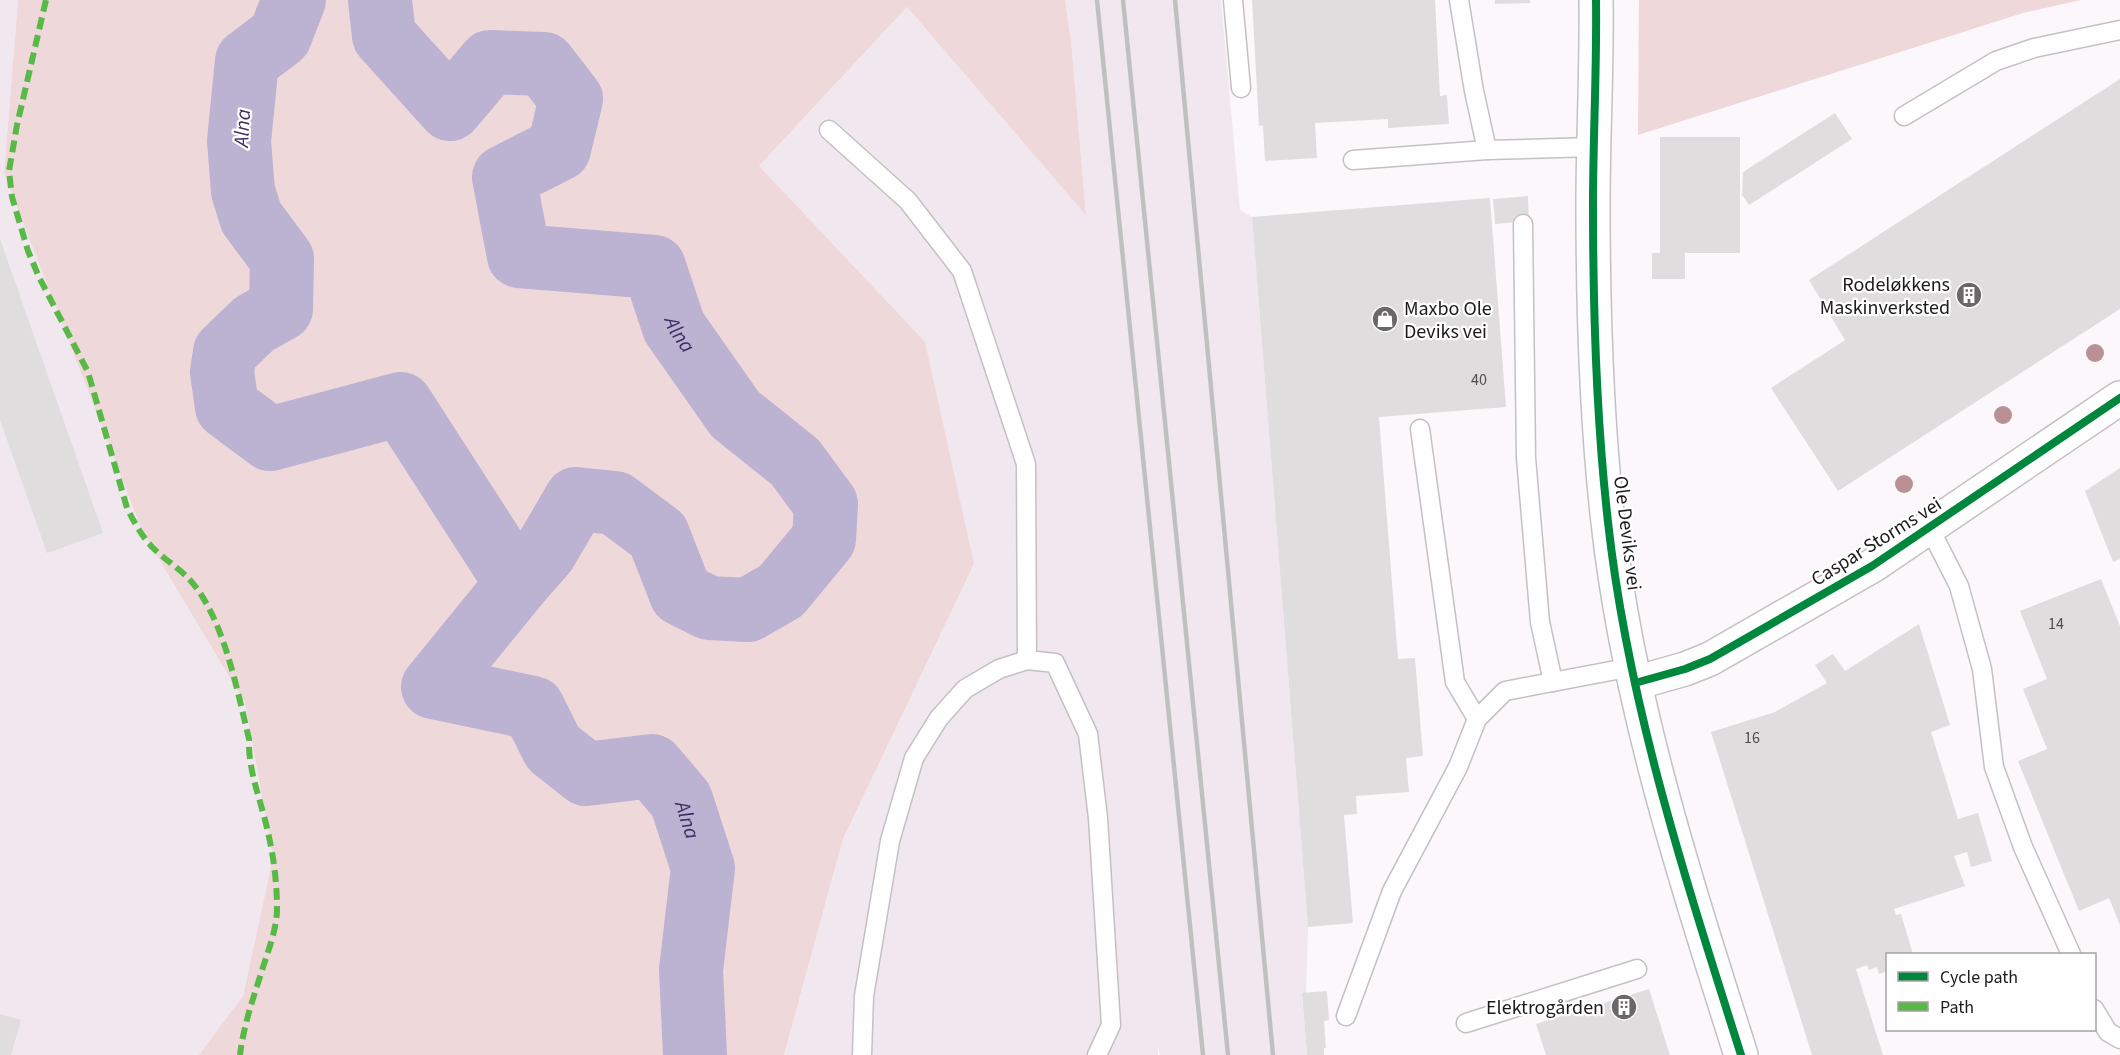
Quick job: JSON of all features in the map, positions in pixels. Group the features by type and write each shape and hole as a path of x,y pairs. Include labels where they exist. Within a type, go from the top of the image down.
{"street":[{"name":"Ole Deviks vei","path":"1596,0 1594,329 1608,524 1634,675 1681,862 1741,1055"},
{"name":"Caspar Storms vei","path":"1634,675 1685,669 1710,659 1872,566 1930,529 1997,480 2120,398"}],"lane":[{"path":"1233,0 1241,88"},
{"path":"1459,0 1474,91 1488,150"},
{"path":"1904,116 1996,60 2043,46 2120,30"},
{"path":"829,130 908,201 962,271 1026,465 1027,660"},
{"path":"1353,160 1488,150 1594,147"},
{"path":"1523,224 1526,458 1540,622 1553,682"},
{"path":"1420,429 1455,682 1477,718"},
{"path":"1930,529 1959,586 1982,669 1994,767 2023,847 2071,953"},
{"path":"862,1055 864,996 890,841 914,758 939,718 965,689 999,669 1027,660 1055,663 1088,734 1098,818 1111,1025 1097,1055"},
{"path":"1346,1017 1392,891 1458,767 1477,718 1505,691 1553,682 1634,675"},
{"path":"1466,1023 1638,969"},
{"path":"2096,1012 2108,1032 2120,1039"}],"shaded area":[{"path":"0,0 18,0 4,173 142,531 245,703 273,857 243,996 203,1055 0,1055"},
{"path":"18,0 1065,0 1071,40 1086,215 907,7 759,166 925,342 974,564 843,839 784,1055 199,1055 243,996 273,857 245,703 142,531 4,173"},
{"path":"1065,0 1221,0 1240,210 1252,217 1308,927 1306,993 1302,994 1307,1055 1160,1055 1158,1047 1158,1055 784,1055 843,839 974,564 759,166 907,7 1086,214 1071,40"},
{"path":"1639,0 2081,0 2023,13 1638,135"}],"building":[{"path":"1252,0 1435,0 1440,96 1447,95 1449,124 1388,128 1388,119 1315,123 1317,158 1265,161 1263,125 1259,126"},
{"path":"1495,0 1530,0 1530,3 1495,4"},
{"name":"Rodeløkkens Maskinverksted","path":"2120,79 2120,309 1838,491 1771,388 1845,340 1809,280"},
{"path":"1835,113 1852,139 1749,205 1742,195 1743,172"},
{"path":"1660,137 1740,137 1740,253 1685,253 1685,279 1652,279 1652,253 1660,253"},
{"path":"1528,196 1529,221 1495,224 1493,199"},
{"path":"1490,198 1506,407 1379,417 1398,659 1415,658 1423,756 1406,758 1409,792 1356,796 1357,814 1344,815 1353,923 1308,927 1252,217"},
{"path":"0,239 103,533 47,553 0,420"},
{"path":"2120,468 2120,559 2113,562 2085,491"},
{"path":"2101,579 2120,626 2120,925 2109,898 2079,911 2018,761 2047,749 2023,689 2047,679 2020,611"},
{"path":"1919,624 1950,725 1931,732 1958,819 1978,813 1992,861 1971,867 1967,852 1954,856 1965,886 1894,909 1896,915 1901,914 1913,953 1886,953 1886,972 1879,974 1877,967 1869,970 1867,965 1856,969 1883,1055 1812,1055 1711,732 1775,712 1827,683 1815,665 1833,654 1845,671"},
{"name":"Elektrogården","path":"1649,989 1670,1055 1546,1055 1536,1024"},
{"path":"1327,991 1329,1020 1324,1021 1326,1048 1324,1048 1324,1055 1307,1055 1302,993"},
{"path":"0,1014 21,1020 11,1055 0,1055"}],"waterway":[{"name":"Alna","path":"294,0 280,36 247,61 239,141 243,191 251,217 282,259 281,309 254,324 225,352 222,372 227,407 270,439 401,404 517,584 433,687 533,708 553,748 586,774 652,766 681,800 703,868 691,970 695,1055"},
{"name":"Alna","path":"380,0 384,36 450,109 490,62 544,64 571,99 559,149 504,177 519,256 654,267 674,327 735,414 795,462 826,504 824,539 781,591 748,610 709,608 681,594 658,535 615,503 576,499 545,552 517,584"}],"railway":[{"path":"1097,0 1203,1055"},
{"path":"1123,0 1228,1055"},
{"path":"1175,0 1273,1055"}],"marked path":[{"path":"46,0 17,125 9,171 12,197 28,251 39,277 88,372 127,508 148,542 186,576 202,596 220,634 234,677 249,739 252,771 271,845 277,909 273,934 247,1018 240,1055"}],"cycle path":[{"path":"1596,0 1593,205 1596,364 1604,483 1617,590 1629,658 1661,792 1741,1055"},
{"path":"1635,683 1685,669 1710,659 1872,566 2120,398"}],"place":[{"name":"Rodeløkkens Maskinverksted","path":"1969,295"},
{"name":"Maxbo Ole Deviks vei","path":"1385,319"},
{"name":"Elektrogården","path":"1624,1007"}]}
